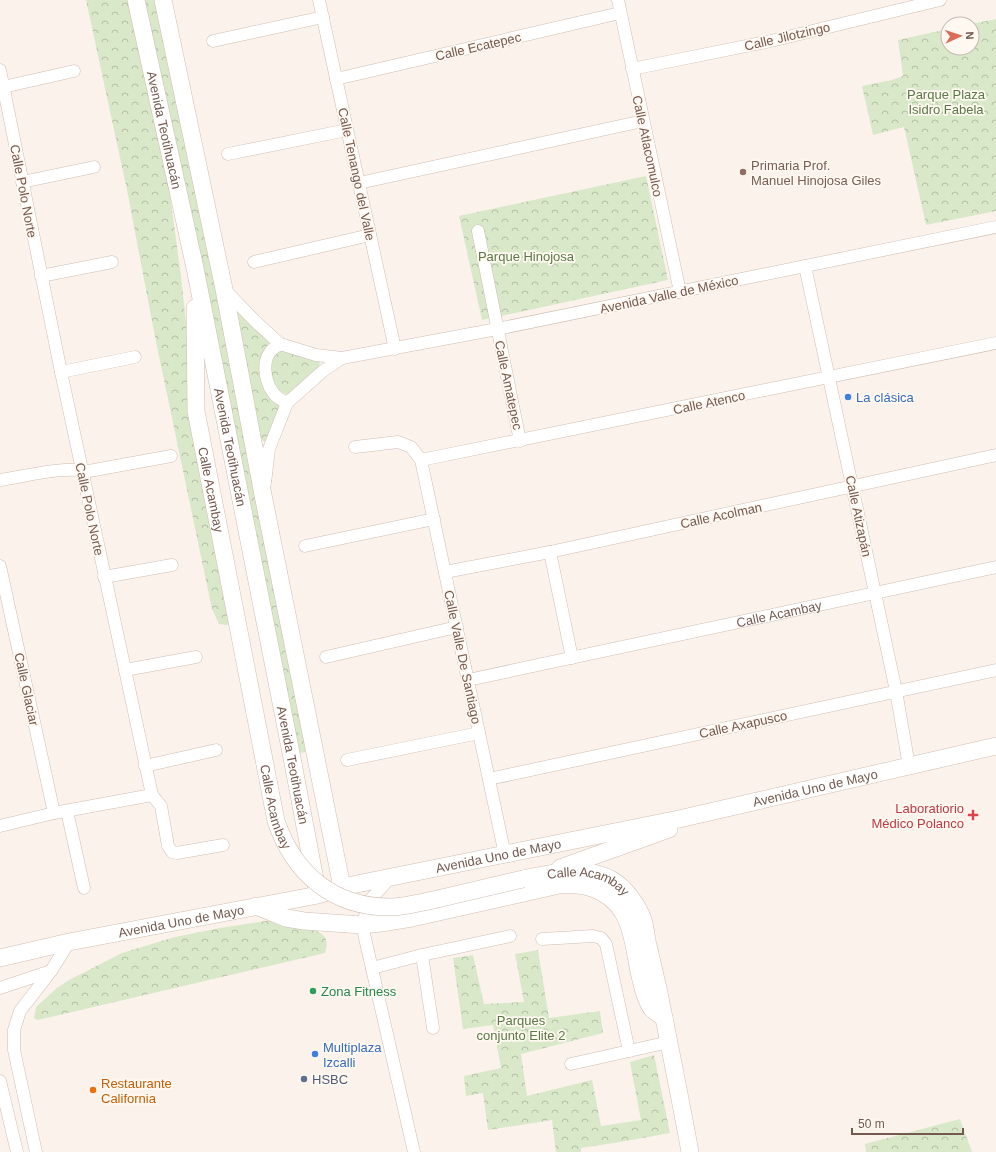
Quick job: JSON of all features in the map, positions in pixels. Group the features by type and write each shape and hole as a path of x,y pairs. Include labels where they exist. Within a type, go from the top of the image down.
{"main road":[{"name":"Avenida Teotihuacán","path":"136,0 195,268 318,895"},
{"name":"Avenida Teotihuacán","path":"163,0 224,289 342,887"},
{"name":"Calle Acambay","path":"195,268 196,412 276,821 280,834 290,852 303,870 314,880 339,897 365,905 392,907 419,903 545,874 568,871 590,873 611,879 625,891 638,909 642,919 669,1042 690,1152"},
{"name":"Avenida Uno de Mayo","path":"0,958 69,942 318,895 342,887 701,814 996,746"},
{"path":"292,758 315,753"},
{"path":"545,874 657,834 701,814"},
{"name":"Calle Acambay","path":"256,906 271,913 298,920 362,925 412,918 559,885 569,884 590,887 608,895 623,913 631,934 639,974 646,997 652,1009 664,1018"}],"street":[{"name":"Calle Tenango del Valle","path":"319,0 395,349"},
{"name":"Calle Atlacomulco","path":"618,0 680,292"},
{"name":"Calle Jilotzingo","path":"632,69 771,41 940,0"},
{"name":"Calle Ecatepec","path":"336,79 620,13"},
{"path":"213,40 323,17"},
{"name":"Calle Polo Norte","path":"0,70 60,372 152,795 161,806 168,846 172,852 177,853 223,845"},
{"path":"3,87 74,71"},
{"path":"359,183 643,121"},
{"path":"228,154 347,130"},
{"path":"22,182 94,166"},
{"name":"Avenida Valle de México","path":"224,289 280,344 316,355 342,358 498,330 996,227"},
{"name":"Calle Amatepec","path":"478,230 520,441"},
{"path":"254,262 370,236"},
{"path":"41,276 112,262"},
{"name":"Calle Atizapán","path":"806,266 896,691 909,766"},
{"name":"Calle Atenco","path":"421,460 996,343"},
{"path":"280,344 270,353 266,365 266,376 276,396 287,403"},
{"path":"60,372 135,357"},
{"name":"Avenida Valle de México","path":"264,495 269,449 287,403 323,371 342,358"},
{"path":"355,447 398,442 411,447 421,460"},
{"name":"Calle Acolman","path":"445,572 550,552 996,455"},
{"path":"0,480 65,470 82,470 89,472 171,456"},
{"name":"Calle Valle De Santiago","path":"421,460 505,855"},
{"path":"305,546 434,520"},
{"path":"550,552 572,658"},
{"path":"104,577 172,565"},
{"name":"Calle Glaciar","path":"0,566 54,813"},
{"name":"Calle Acambay","path":"468,680 996,567"},
{"path":"326,657 457,627"},
{"path":"125,670 196,657"},
{"name":"Calle Axapusco","path":"489,779 996,670"},
{"path":"347,760 479,734"},
{"path":"145,766 216,750"},
{"path":"0,826 54,813 152,795"},
{"path":"67,811 84,888"},
{"path":"390,878 370,899 362,925 414,1152"},
{"path":"372,968 422,955 510,936"},
{"path":"542,939 593,936 601,938 606,944 629,1051"},
{"path":"36,1152 14,1050 14,1030 20,1011 51,971 69,942"},
{"path":"422,955 434,1028"},
{"path":"0,988 51,971"},
{"path":"571,1064 669,1042"},
{"path":"0,1081 17,1152"}],"green space":[{"path":"86,0 132,0 164,151 181,276 190,383 232,624 219,624 212,609 155,337 127,190"},
{"path":"138,0 160,0 308,752 296,753"},
{"name":"Parque Plaza Isidro Fabela","path":"996,19 996,211 926,225 904,127 873,135 862,86 892,80 903,76 898,40 940,31 940,56 980,56 980,22"},
{"name":"Parque Hinojosa","path":"646,176 668,280 482,320 459,216"},
{"path":"231,305 276,344 263,365 281,402 267,442 263,441 258,433"},
{"path":"282,349 320,362 319,367 288,395 280,391 270,378 273,358"},
{"path":"272,920 299,925 319,932 325,937 327,946 325,953 38,1020 34,1018 36,1007 57,988 69,980 122,953 175,937"},
{"name":"Parques conjunto Elite 2","path":"538,950 549,1018 600,1011 603,1033 521,1054 527,1096 592,1080 601,1126 641,1120 630,1062 654,1055 670,1133 581,1148 581,1152 556,1152 552,1120 488,1130 483,1093 466,1096 464,1076 501,1068 493,1025 463,1029 453,958 473,955 484,1004 524,1002 515,954"},
{"path":"960,1119 972,1152 866,1152 865,1144"}],"place":[{"name":"Primaria Prof. Manuel Hinojosa Giles","path":"743,172"},
{"name":"La clásica","path":"848,397"},
{"name":"Laboratiorio Médico Polanco","path":"973,815"},
{"name":"Zona Fitness","path":"313,991"},
{"name":"Multiplaza Izcalli","path":"315,1054"},
{"name":"HSBC","path":"304,1079"},
{"name":"Restaurante California","path":"93,1090"}]}
